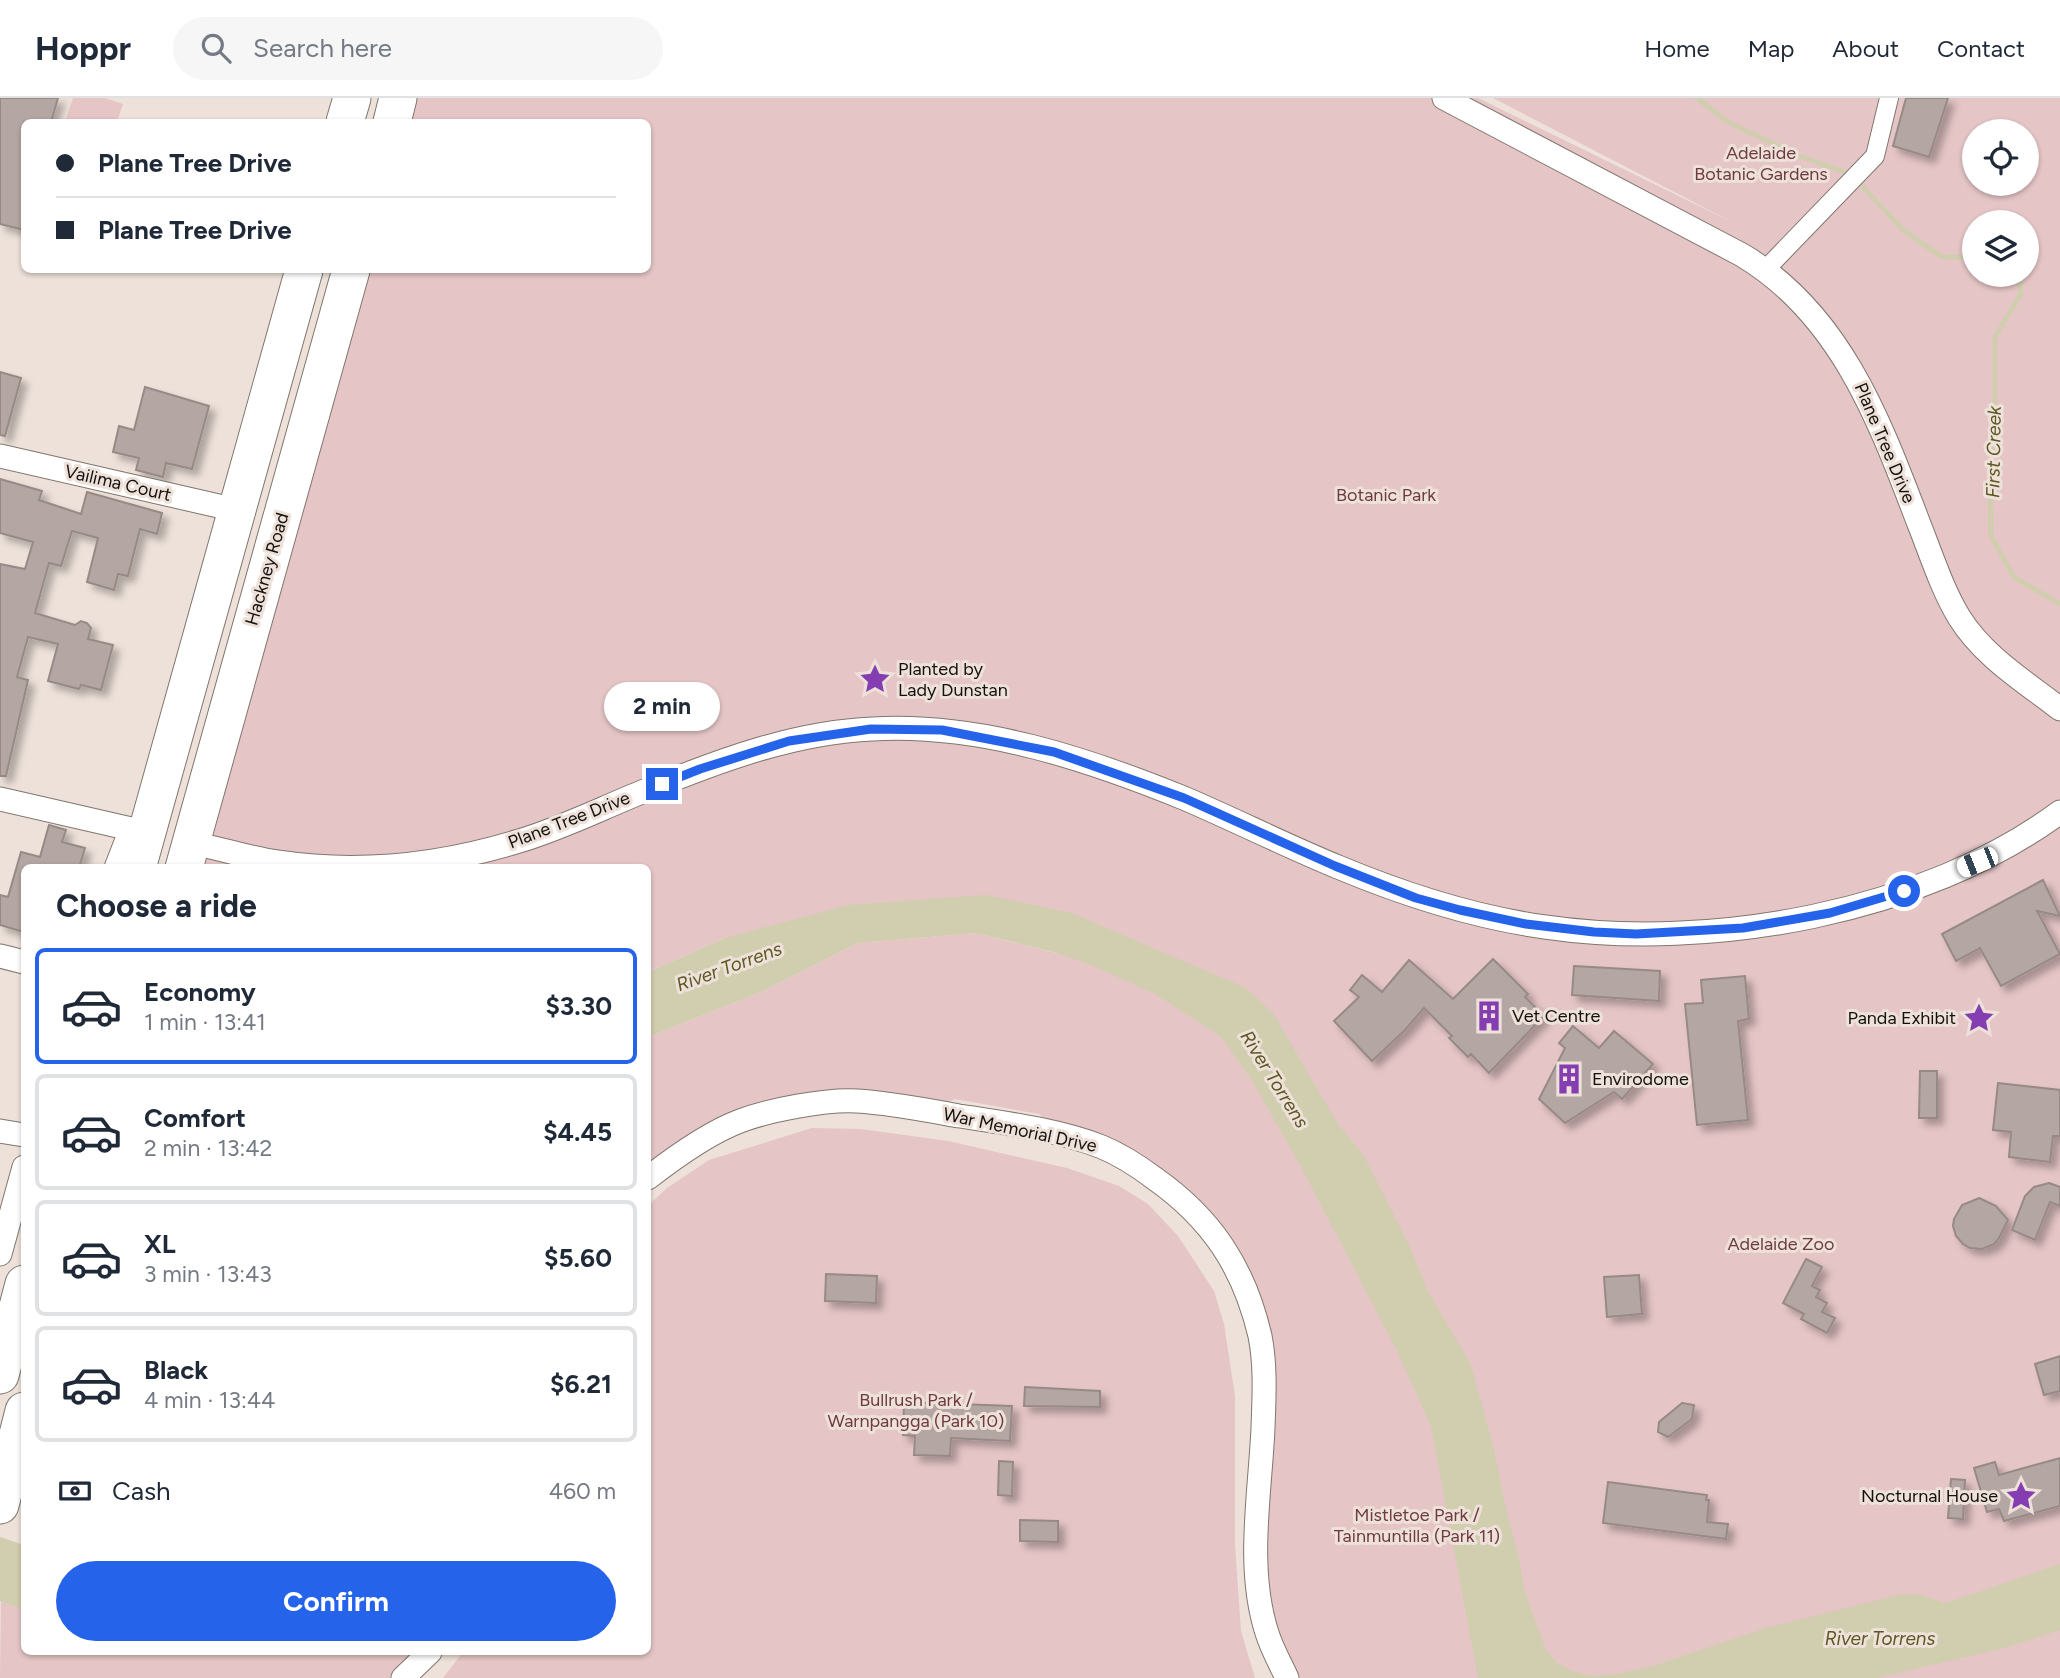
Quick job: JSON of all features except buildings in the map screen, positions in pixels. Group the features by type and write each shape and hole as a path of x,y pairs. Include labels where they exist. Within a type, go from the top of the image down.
{"highway":[{"path":"346,119 352,98"},
{"path":"393,119 398,98"},
{"path":"136,864 139,830 236,510 303,273"},
{"name":"Hackney Road","path":"187,855 350,273"},
{"path":"236,510 299,456"},
{"path":"0,1375 21,1294"},
{"path":"0,1505 21,1423"}],"street":[{"name":"Plane Tree Drive","path":"1444,98 1724,245 1766,269 1791,292 1840,352 1858,379 1882,427 1935,565 1958,615 1993,658 2060,709"},
{"path":"1766,269 1875,156 1889,98"},
{"name":"Vailima Court","path":"0,456 236,510"},
{"name":"Plane Tree Drive","path":"408,864 439,861 519,841 580,819 700,769 789,741 871,729 942,730 1054,752 1184,798 1335,866 1416,898 1493,918 1549,928 1636,934 1743,928 1830,913 1904,891 1977,862 2060,813"},
{"path":"0,799 139,830 118,864"},
{"name":"Plane Tree Drive","path":"187,855 295,864"},
{"path":"0,956 21,960"},
{"name":"War Memorial Drive","path":"651,1176 680,1153 739,1121 813,1103 855,1101 995,1122 1067,1137 1102,1147 1132,1162 1166,1186 1212,1229 1246,1292 1260,1335 1264,1362 1264,1396 1256,1544 1257,1577 1267,1633 1286,1678"},
{"path":"0,1130 21,1134"},
{"path":"0,1254 21,1178"},
{"path":"403,1678 427,1655"}],"green space":[{"path":"73,98 105,98 123,104 118,119 66,119"},
{"name":"Botanic Park","path":"409,98 1478,98 1734,223 1493,98 2060,98 2060,1678 1296,1678 1276,1631 1264,1576 1270,1361 1195,1198 1171,1176 1136,1154 1050,1123 1039,1114 955,1099 944,1104 810,1097 651,1168 651,1036 761,992 858,943 976,933 1056,953 1072,913 725,938 651,971 651,864 196,864 360,273 651,273 651,119 403,119"},
{"name":"Bullrush Park / Warnpangga (Park 10)","path":"812,1128 861,1129 948,1141 1067,1168 1119,1186 1148,1204 1178,1236 1214,1291 1224,1324 1235,1396 1235,1545 1241,1631 1255,1678 443,1678 461,1655 651,1655 651,1203 667,1188 709,1160"},
{"path":"1,1601 21,1609 21,1655 416,1655 393,1678 0,1678"}],"water":[{"name":"River Torrens","path":"986,895 1072,913 1246,988 1273,1013 1338,1124 1364,1156 1411,1249 1428,1291 1471,1365 1494,1449 1524,1589 1546,1650 1556,1662 1591,1676 1617,1674 1656,1665 1766,1628 1898,1595 1919,1594 1946,1603 2060,1564 2060,1630 2008,1647 1877,1678 1478,1678 1431,1426 1396,1349 1300,1165 1251,1079 1220,1036 1155,994 1091,965 1057,953 976,933 858,943 761,992 651,1036 651,971 725,938 848,905"},
{"path":"0,1537 21,1544 21,1609 0,1601"}],"waterway":[{"name":"First Creek","path":"1697,98 1728,122 1799,156 1851,174 1903,230 1942,257 1962,257"},
{"name":"First Creek","path":"2020,287 2021,294 1995,337 1991,536 2014,577 2060,604"}],"place":[{"name":"Planted by Lady Dunstan","path":"875,679"},
{"name":"Vet Centre","path":"1489,1016"},
{"name":"Panda Exhibit","path":"1979,1018"},
{"name":"Envirodome","path":"1569,1079"},
{"name":"Nocturnal House","path":"2021,1496"}],"route":[{"path":"662,784 789,741 871,729 942,730 1054,752 1184,798 1335,866 1416,898 1549,928 1636,934 1743,928 1830,913 1904,891"}],"park label":[{"name":"Adelaide Botanic Gardens","path":"1761,163"},
{"name":"Adelaide Zoo","path":"1781,1244"},
{"name":"Mistletoe Park / Tainmuntilla (Park 11)","path":"1417,1525"}]}
